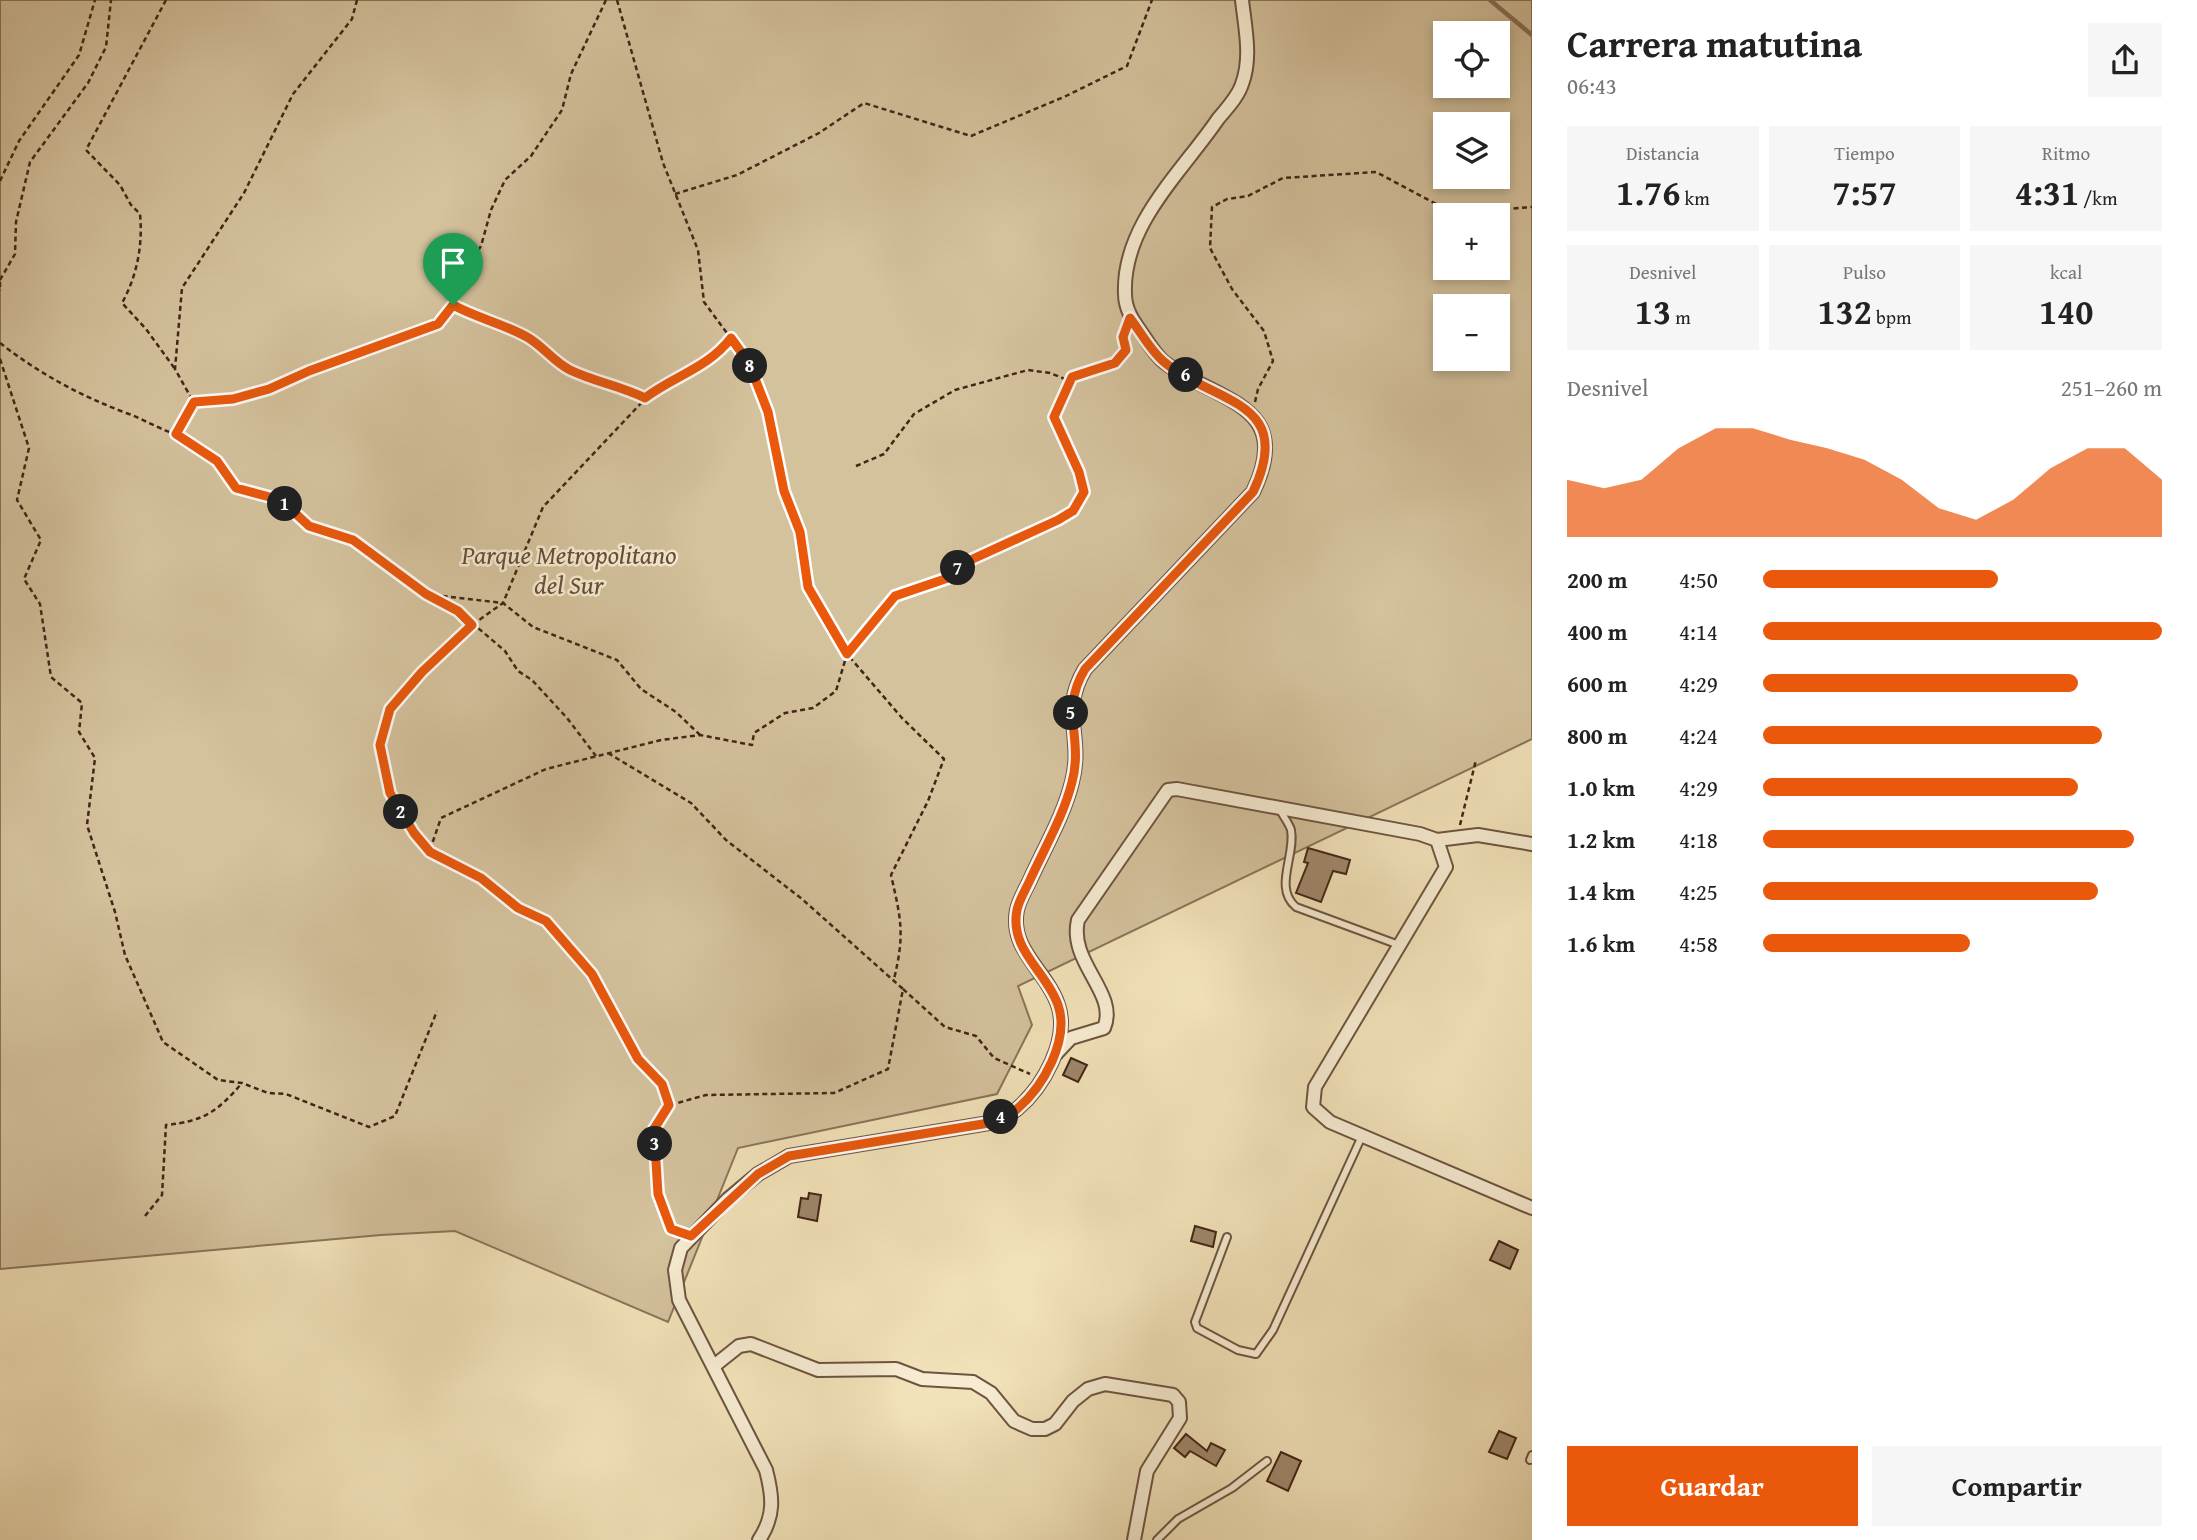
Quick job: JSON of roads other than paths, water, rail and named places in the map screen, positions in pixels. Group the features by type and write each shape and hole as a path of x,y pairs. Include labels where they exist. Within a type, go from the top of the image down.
{"street":[{"path":"759,1540 771,1520 773,1495 766,1470 680,1300 676,1285 681,1248 758,1174 789,1156 989,1123 1015,1111 1042,1079 1054,1056 1062,1020 1058,1004 1028,960 1019,938 1017,910 1072,784 1077,751 1071,713 1074,687 1085,669 1253,492 1262,474 1265,453 1263,430 1253,412 1162,361 1130,318 1125,294 1133,247 1146,215 1242,85 1247,40 1242,0"},
{"path":"1054,1056 1071,1038 1104,1028 1108,1009 1078,951 1076,927 1162,795 1177,789 1420,834 1437,840 1478,835 1532,844"},
{"path":"1437,840 1446,867 1315,1087 1311,1101 1316,1114 1532,1208"},
{"path":"714,1366 739,1346 751,1344 818,1370 896,1369 922,1379 973,1382 991,1392 1014,1421 1032,1429 1045,1429 1055,1424 1073,1401 1088,1389 1105,1384 1172,1395 1179,1402 1180,1418 1147,1471 1134,1540"}],"lane":[{"path":"1279,808 1290,830 1286,892 1289,902 1296,907 1399,945"},
{"path":"1227,1237 1195,1322 1198,1328 1238,1350 1256,1354 1273,1330 1362,1136"},
{"path":"1157,1540 1178,1519 1232,1488 1267,1461"}],"waterway":[{"path":"1490,0 1532,35"}],"park label":[{"name":"Parque Metropolitano del Sur","path":"569,569"}]}
